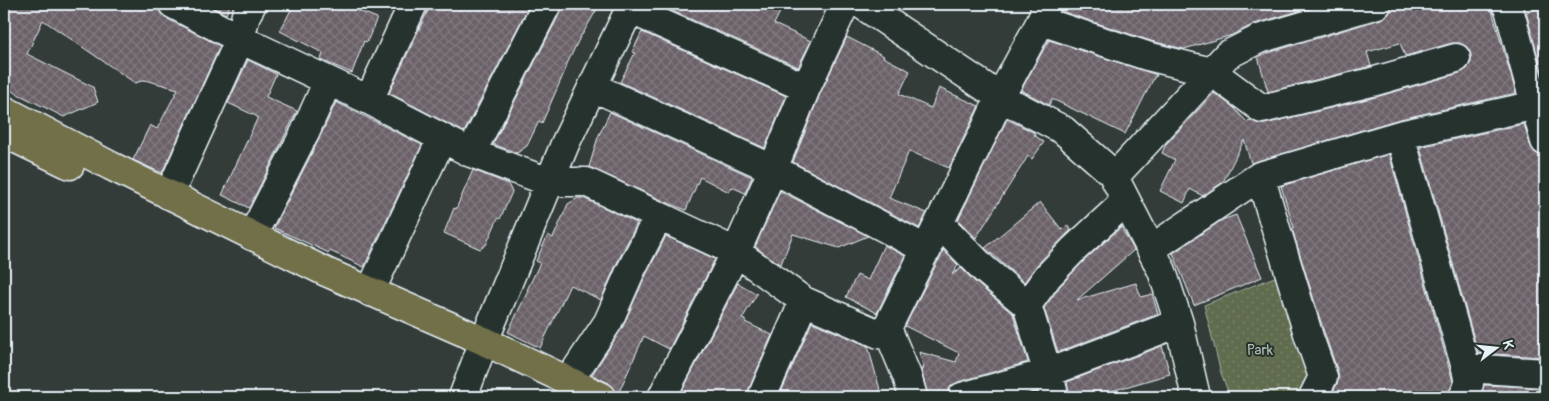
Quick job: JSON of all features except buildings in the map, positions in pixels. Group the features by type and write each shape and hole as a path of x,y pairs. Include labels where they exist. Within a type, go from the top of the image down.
{"main road":[{"path":"4,110 169,195 482,348 570,389 602,397"},
{"path":"4,133 268,264 482,348"}],"street":[{"path":"173,4 240,39 369,100 471,153 549,182 586,182 736,252 804,301 879,334 887,328 927,250 1000,96 1044,12 1147,56 1212,72 1262,109 1372,82 1456,58"},
{"path":"169,195 240,39 246,15 252,4"},
{"path":"369,100 413,4"},
{"path":"471,153 547,4"},
{"path":"662,397 736,252 806,88 845,4"},
{"path":"861,4 1000,96 1063,130 1112,173 1162,271 1179,323 1196,397"},
{"path":"1114,177 1227,55 1259,39 1377,4"},
{"path":"1514,5 1540,104 1545,141"},
{"path":"463,397 565,144 630,6 806,88"},
{"path":"252,236 305,132 328,81"},
{"path":"593,87 773,168 927,250"},
{"path":"1151,248 1260,176 1400,135 1540,104"},
{"path":"1400,135 1466,368 1469,384 1463,397"},
{"path":"370,292 442,138"},
{"path":"1260,176 1323,377 1313,397"},
{"path":"1027,305 1048,276 1126,201"},
{"path":"570,389 576,370 608,322 630,272 658,217"},
{"path":"939,223 984,269 1027,305 1051,385"},
{"path":"762,397 804,301"},
{"path":"962,397 1051,385 1179,323"},
{"path":"887,328 907,376 913,397"},
{"path":"1466,368 1545,372"}],"green space":[{"name":"Park","path":"1280,275 1311,365 1305,397 1230,397 1221,373 1204,305"}]}
